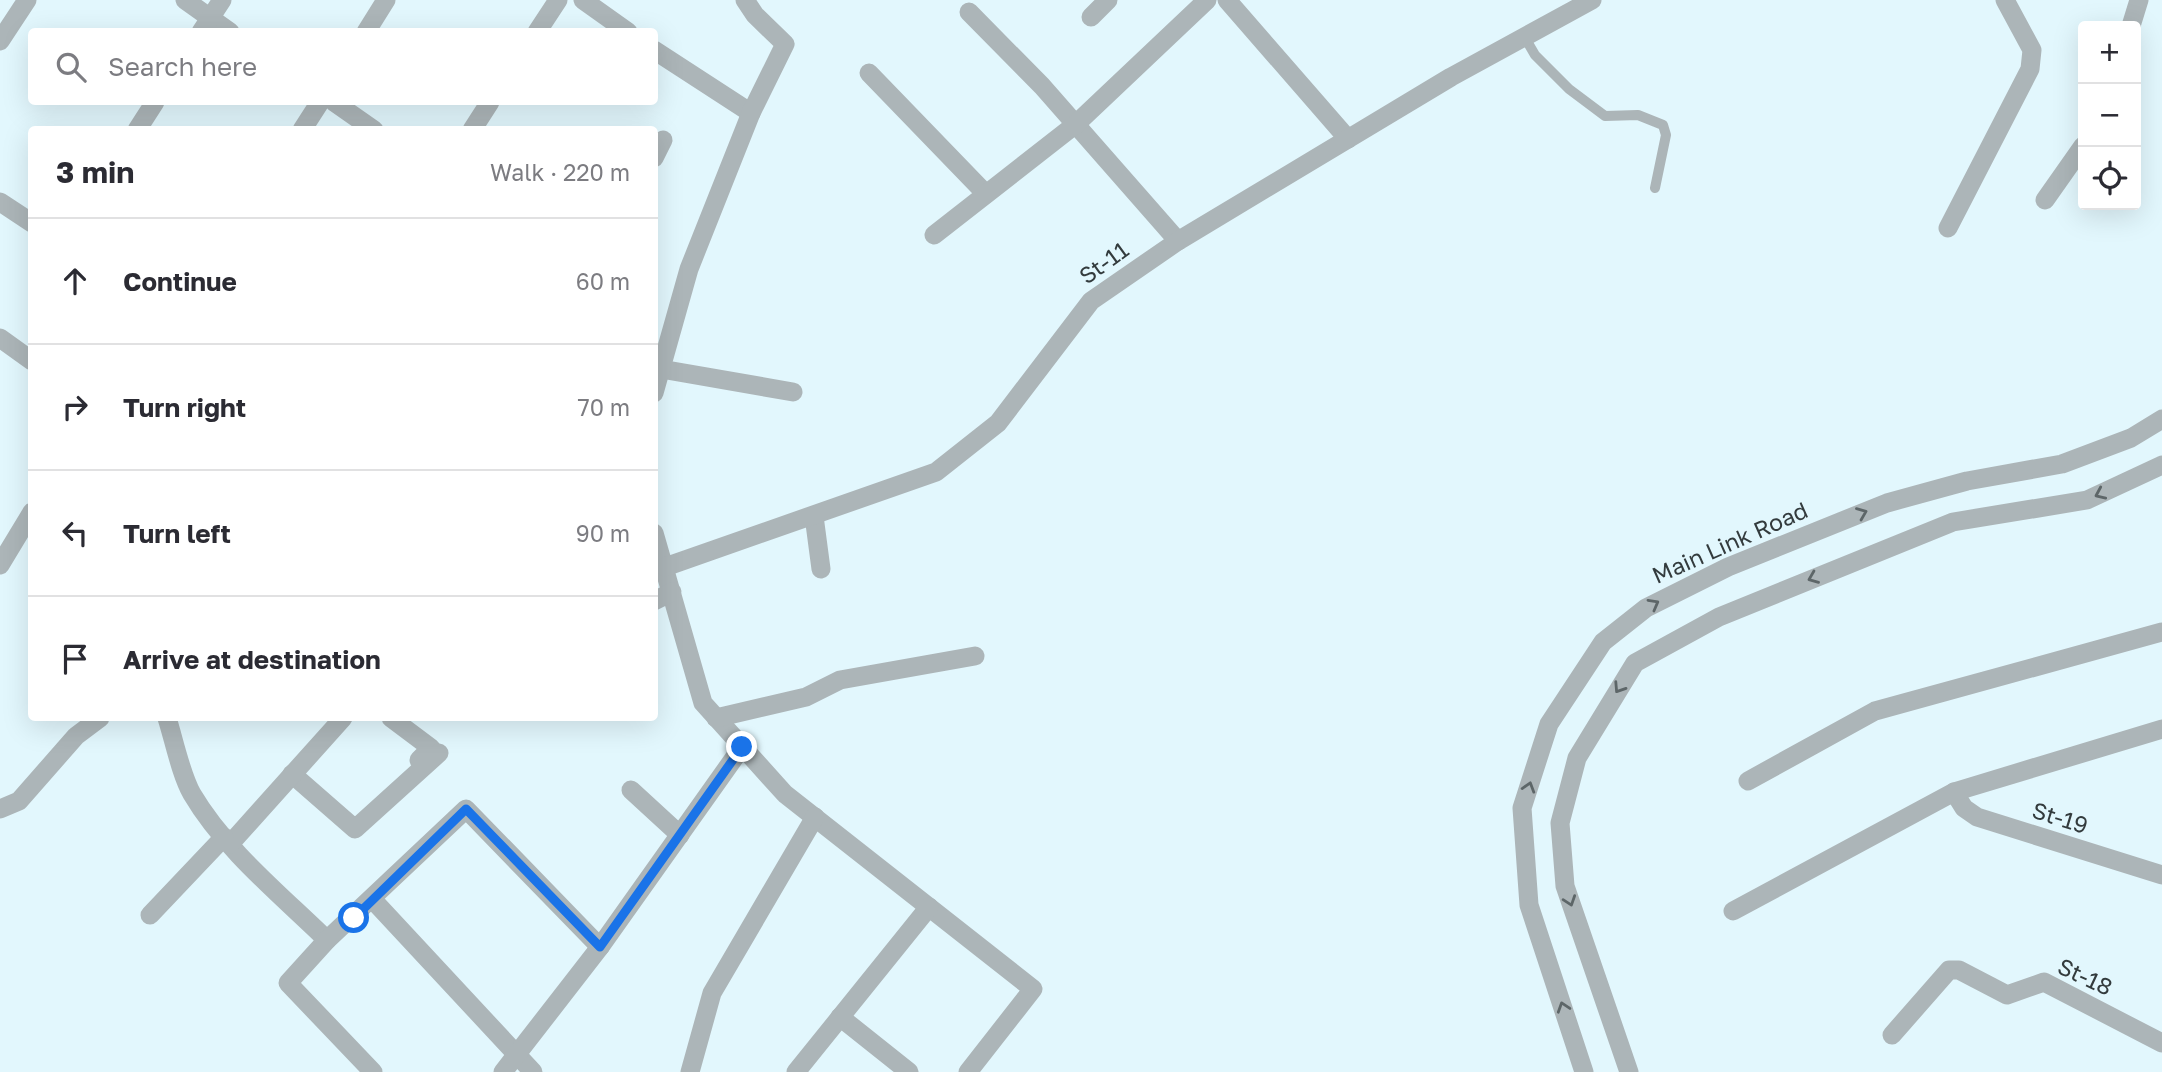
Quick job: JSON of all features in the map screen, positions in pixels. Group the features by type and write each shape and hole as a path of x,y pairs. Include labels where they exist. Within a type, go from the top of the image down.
{"street":[{"path":"0,41 27,0"},
{"path":"185,0 206,25 222,0"},
{"path":"368,28 386,0"},
{"path":"540,28 558,0"},
{"path":"583,0 622,28"},
{"path":"658,379 689,269 751,113 785,44 755,15 745,0"},
{"path":"1091,17 1108,0"},
{"path":"934,235 1076,124 1207,0"},
{"path":"1227,0 1348,139"},
{"path":"1948,228 2030,69 2032,50 2005,0"},
{"path":"2132,21 2138,0"},
{"name":"St-11","path":"665,567 936,472 998,423 1091,301 1178,241 1580,3"},
{"path":"969,12 1076,124 1178,241"},
{"path":"658,53 751,113"},
{"path":"869,73 986,194"},
{"path":"140,126 153,105"},
{"path":"305,126 318,105"},
{"path":"338,105 368,126"},
{"path":"475,126 488,105"},
{"path":"658,150 663,140"},
{"path":"2045,200 2082,147"},
{"path":"0,202 28,220"},
{"path":"0,338 28,358"},
{"path":"661,369 793,392"},
{"name":"Main Link Road","path":"1584,1072 1529,905 1522,808 1549,724 1603,642 1646,608 1740,562 1887,503 1967,481 2062,464 2131,438 2162,419"},
{"path":"1629,1072 1565,886 1560,823 1577,758 1635,663 1719,617 1953,522 2087,500 2162,465"},
{"path":"814,516 821,569"},
{"path":"0,565 28,519"},
{"path":"658,545 665,567 663,597 703,704 785,794 1033,989 968,1072"},
{"path":"1748,781 1875,711 2162,632"},
{"path":"716,718 806,697 840,681 975,656"},
{"path":"0,809 19,801 76,736 96,721"},
{"path":"168,721 190,791 227,840 327,940"},
{"path":"150,915 292,774 340,721"},
{"path":"395,721 431,748 419,760"},
{"path":"1733,911 1954,792 2162,729"},
{"path":"503,1072 600,947 742,747"},
{"path":"292,774 355,829 439,753"},
{"path":"631,790 680,835"},
{"name":"St-19","path":"1954,792 1964,808 1977,817 2162,875"},
{"path":"373,1072 288,983 327,940 373,900 466,809 600,947"},
{"path":"690,1072 712,993 815,817"},
{"path":"373,900 533,1072"},
{"path":"796,1072 929,907"},
{"name":"St-18","path":"1892,1035 1949,970 1959,970 2007,995 2044,982 2162,1043"},
{"path":"840,1017 909,1072"}],"lane":[{"path":"1523,35 1535,55 1569,89 1605,117 1638,115 1663,125 1666,135 1655,188"}],"route":[{"path":"354,918 466,809 600,947 742,747"}]}
